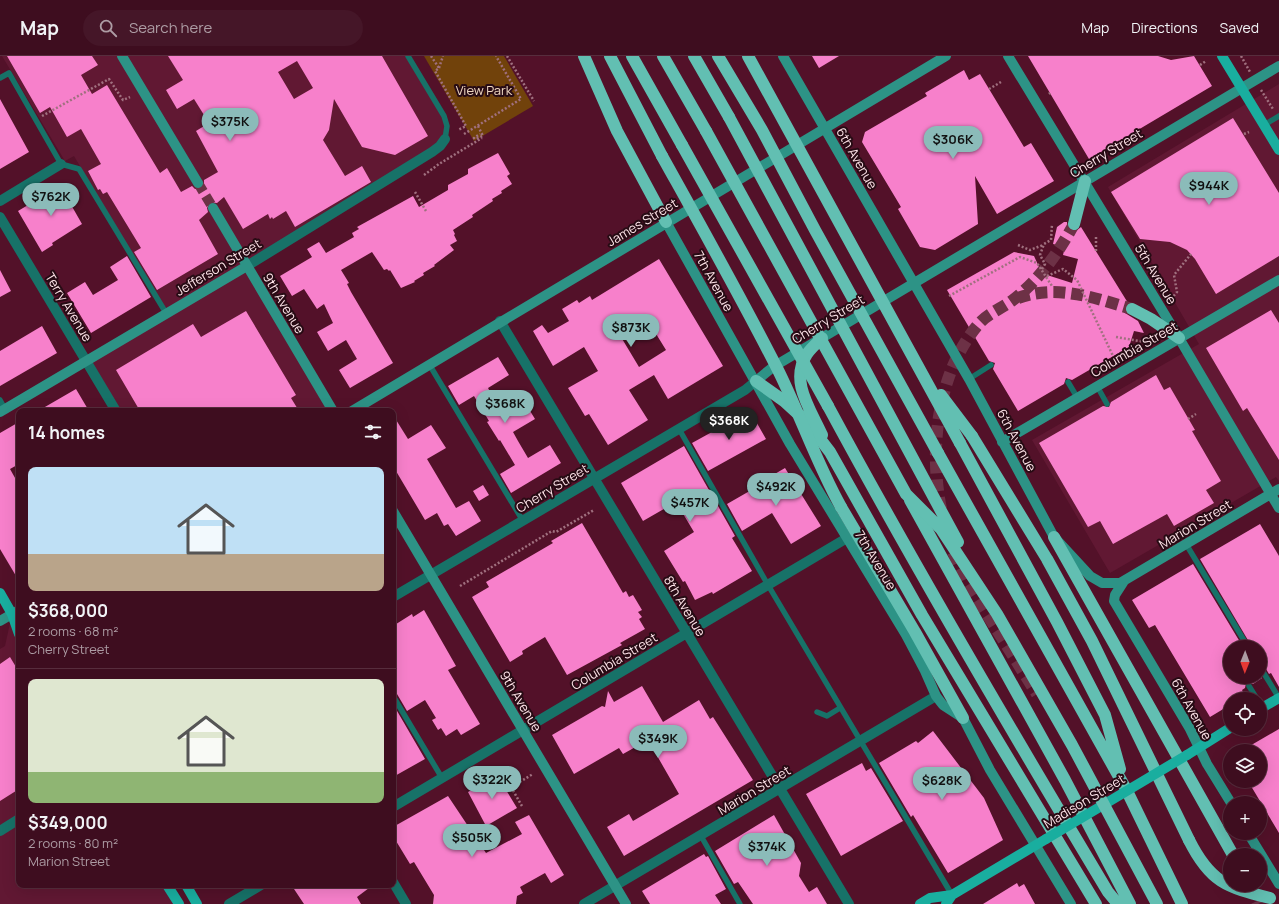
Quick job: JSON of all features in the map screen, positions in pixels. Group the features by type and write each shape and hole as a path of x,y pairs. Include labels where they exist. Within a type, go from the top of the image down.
{"highway":[{"path":"584,56 617,131 666,222"},
{"path":"610,56 662,156 754,323 785,385 825,478 915,632 963,718"},
{"path":"632,56 882,508 1108,892 1118,904"},
{"path":"663,56 1065,780 1130,904"},
{"path":"694,56 823,290 880,400 969,561"},
{"path":"718,56 762,130 938,453 1127,791 1182,904"},
{"path":"748,56 1057,622 1104,715 1127,791"},
{"path":"1074,224 1085,181"},
{"path":"1132,309 1151,319 1179,338"},
{"path":"822,338 807,354 800,369 799,380 802,393 830,452 922,615 1096,904"},
{"path":"916,362 972,436 1047,559 1085,628 1136,727 1199,860 1216,878 1234,888 1274,899"},
{"path":"756,381 784,400 807,422 830,452"},
{"path":"906,494 941,529 997,614 1076,751 1157,904"},
{"path":"1054,537 1229,848"}],"main road":[{"path":"1222,56 1279,150"},
{"path":"0,593 16,613"},
{"path":"1267,702 1279,698"},
{"name":"Madison Street","path":"920,904 930,898 952,895 1223,733"},
{"path":"169,888 179,904"},
{"path":"188,888 197,904"},
{"name":"Madison Street","path":"946,904 952,895"}],"street":[{"path":"122,56 198,183"},
{"name":"6th Avenue","path":"783,56 969,379 1054,537 1090,576 1098,581 1115,584 1124,581"},
{"name":"James Street","path":"357,408 500,321 946,56"},
{"name":"5th Avenue","path":"1008,56 1179,338 1275,491 1279,508"},
{"name":"Cherry Street","path":"396,596 745,390 773,367 1279,66"},
{"name":"Jefferson Street","path":"2,407 86,361 247,266 432,152 440,146 445,139"},
{"path":"0,201 61,164"},
{"name":"9th Avenue","path":"213,208 331,408"},
{"name":"Terry Avenue","path":"0,217 114,408"},
{"name":"7th Avenue","path":"666,222 790,444 906,635 936,696 943,705 963,718 990,770 1071,904"},
{"name":"Columbia Street","path":"1002,442 1279,280"},
{"name":"8th Avenue","path":"500,321 848,904"},
{"name":"Marion Street","path":"1124,581 1275,491"},
{"name":"9th Avenue","path":"396,516 626,904"},
{"name":"Columbia Street","path":"396,805 847,538"},
{"name":"6th Avenue","path":"1124,581 1114,601 1227,796"},
{"path":"0,621 16,614"},
{"name":"Marion Street","path":"584,904 780,790 936,696"},
{"path":"0,831 16,821"},
{"path":"1252,840 1279,884"},
{"path":"396,887 406,904"},
{"path":"229,904 256,888"}],"lane":[{"path":"408,56 445,120 447,130 445,139"},
{"path":"0,78 9,73 61,164 79,169 166,314"},
{"path":"1264,125 1279,116"},
{"path":"429,364 522,521"},
{"path":"969,379 991,365"},
{"path":"1068,382 1077,398"},
{"path":"1097,386 1107,404"},
{"path":"679,429 840,708 952,895"},
{"path":"1186,544 1244,640"},
{"path":"1267,678 1279,698"},
{"path":"1249,686 1252,692"},
{"path":"396,701 442,778"},
{"path":"818,712 827,716 840,708"},
{"path":"700,836 740,904"}],"path":[{"path":"431,56 439,68"},
{"path":"443,56 439,68 434,71 466,126 458,130"},
{"path":"464,134 521,99 496,56"},
{"path":"507,56 534,101"},
{"path":"1200,65 1206,61"},
{"path":"36,120 109,79 123,100 130,97"},
{"path":"989,89 1001,82"},
{"path":"478,126 483,136 475,140 474,138 480,134"},
{"path":"1244,134 1249,132"},
{"path":"424,175 439,164 482,138"},
{"path":"415,192 426,211"},
{"path":"1018,245 1030,250 1051,240 1052,224"},
{"path":"1096,237 1096,252"},
{"path":"1042,269 1044,264 1040,255 1044,244"},
{"path":"1171,299 1177,292 1174,275 1192,254"},
{"path":"948,296 1020,257 1037,263 1052,286"},
{"path":"1046,276 1063,269 1077,280 1114,358"},
{"path":"1116,337 1145,342"},
{"path":"1188,419 1196,414"},
{"path":"460,586 552,531 556,532 594,510"},
{"path":"506,790 533,774"},
{"path":"511,787 522,806"}],"shaded area":[{"path":"2,56 408,56 447,123 443,142 247,266 331,408 114,408 86,361 167,313 74,156 65,161"},
{"path":"1279,84 1279,481 1276,477 1110,573 1032,440 1199,344 1108,187"},
{"path":"12,614 16,620 16,888 175,888 185,904 0,904 0,649 5,646"}],"green space":[{"name":"View Park","path":"424,56 504,56 533,106 474,141"}],"building":[{"path":"7,56 92,56 98,65 81,75 92,94 107,85 160,173 167,168 181,192 192,186 195,189 201,189 204,186 204,180 218,172 196,131 209,123 194,99 177,109 166,90 183,80 168,56 382,56 428,136 395,155 362,147 334,99 329,130 323,140 345,176 362,166 371,182 295,227 286,211 273,219 272,217 270,219 268,214 243,229 224,197 217,203 210,202 207,208 208,212 199,220 218,254 157,290 134,252 141,248 107,192 103,194 100,189 98,190 88,171 101,164 81,129 67,137 50,107 40,113","holes":["297,61 313,88 294,99 278,72"]},
{"path":"812,56 839,56 819,68"},
{"path":"1028,56 1158,56 1171,60 1194,56 1212,86 1089,159"},
{"path":"964,70 969,80 980,74 1024,147 1031,143 1054,181 997,214 975,176 978,224 935,250 920,247 898,209 901,207 862,142 865,132 927,96 925,93"},
{"path":"0,99 29,152 0,169"},
{"path":"1233,118 1279,193 1279,256 1216,294 1195,259 1187,250 1170,242 1140,239 1111,192"},
{"path":"498,153 510,174 507,176 512,184 492,199 493,201 472,215 473,217 453,230 457,241 450,245 454,250 434,265 435,266 423,273 424,275 414,281 415,282 401,288 390,270 384,270 372,252 341,270 349,283 347,284 351,292 393,363 350,388 339,370 357,359 346,340 328,351 317,332 333,323 324,304 317,309 304,289 292,296 280,276 312,257 307,249 319,242 326,253 354,237 352,233 359,229 357,227 413,196 419,207 448,190 448,185 468,174 468,169"},
{"path":"63,184 73,202 70,203 82,224 52,243 53,245 42,252 18,211"},
{"path":"1064,222 1067,222 1067,226 1072,231 1076,231 1081,227 1128,303 1125,306 1125,313 1138,321 1144,333 1134,331 1129,347 1072,380 1066,378 1064,384 1018,411 993,369 995,363 989,361 947,290 1014,252 1034,256 1039,267 1037,273 1044,275 1046,278 1047,275 1072,283 1078,259 1063,255 1065,247 1053,244 1057,227"},
{"path":"127,256 151,297 91,333 67,293 85,282 93,295 118,280 110,267"},
{"path":"659,259 723,366 668,399 654,375 629,390 648,420 608,445 589,414 585,416 568,388 598,371 584,347 553,366 533,331 542,325 548,333 569,321 562,309 577,300 579,303 590,296 592,300","holes":["645,316 666,350 639,367 618,332"]},
{"path":"0,270 11,291 0,297"},
{"path":"1271,310 1279,323 1279,460 1247,408 1243,411 1206,348"},
{"path":"246,311 296,395 291,398 297,408 138,408 116,370 193,324 201,337"},
{"path":"42,326 57,353 0,386 0,351"},
{"path":"498,357 509,375 488,388 502,414 524,401 535,419 513,432 528,458 550,445 561,463 511,493 500,474 515,465 487,422 489,421 474,396 459,405 448,386"},
{"path":"1156,375 1164,390 1170,387 1195,430 1192,431 1221,481 1206,490 1214,503 1174,526 1167,514 1113,544 1100,521 1088,527 1039,443 1103,406 1109,407 1111,402"},
{"path":"76,389 87,408 43,408"},
{"path":"750,411 766,439 708,471 692,443"},
{"path":"396,420 408,439 431,425 446,448 427,459 456,508 469,501 481,521 456,536 448,524 444,526 437,513 425,520 396,471"},
{"path":"16,424 16,466 10,469 16,480 16,576 0,549 0,433"},
{"path":"684,446 735,536 732,538 752,571 713,594 712,592 695,600 685,581 683,582 664,551 694,532 676,502 643,521 621,483"},
{"path":"785,468 821,526 791,544 772,513 742,531 727,504 774,477 773,475"},
{"path":"483,485 489,495 479,501 473,491"},
{"path":"582,523 623,593 626,591 629,597 633,595 642,610 638,612 642,617 639,619 645,629 620,643 622,645 567,675 545,637 522,651 523,654 510,662 472,597 489,587 486,582 553,543 551,541"},
{"path":"1260,524 1279,556 1279,687 1271,673 1269,674 1267,671 1267,640 1248,640 1200,559"},
{"path":"1193,564 1239,640 1223,640 1223,684 1246,684 1245,688 1242,690 1243,692 1223,692 1223,709 1210,717 1155,625 1149,628 1132,600"},
{"path":"424,610 456,666 448,670 480,724 461,735 457,729 446,736 441,728 438,730 432,720 436,718 425,700 407,711 396,694 396,624 412,614 413,617"},
{"path":"10,657 16,667 16,791 0,801 0,664"},
{"path":"642,686 663,722 699,700 710,719 713,717 753,780 624,856 607,827 629,814 633,821 679,794 648,740 623,754 619,748 574,774 552,735 602,706 605,707 608,691 614,702"},
{"path":"396,709 425,759 396,775"},
{"path":"1279,729 1279,833 1267,813 1267,796 1257,796 1252,788 1267,788 1267,744 1253,744"},
{"path":"933,731 984,798 1003,840 948,873 913,815 911,817 879,763 916,741 918,743"},
{"path":"862,763 866,771 871,768 903,821 841,856 806,794"},
{"path":"497,775 517,808 486,826 468,792"},
{"path":"448,796 486,853 522,834 515,822 529,815 564,875 551,883 545,873 520,887 523,893 517,896 516,904 433,904 434,895 414,862 410,864 396,841 396,825"},
{"path":"774,815 801,863 799,876 809,892 817,887 827,904 753,904 738,882 734,884 715,851"},
{"path":"704,854 706,857 708,856 726,889 715,895 721,904 650,904 642,891"},
{"path":"1017,883 1019,887 1024,884 1035,904 983,904"},
{"path":"369,888 357,897 361,904 304,904 294,889"}],"tunnel":[{"path":"198,183 213,208"},
{"path":"941,509 937,486 936,462 940,413 945,389 963,345 981,322 989,315 1013,300 1040,275 1062,245 1074,224"},
{"path":"1018,298 1047,292 1061,292 1090,297 1132,309"},
{"path":"953,552 967,582 1037,694"},
{"path":"1252,892 1258,904"}]}
